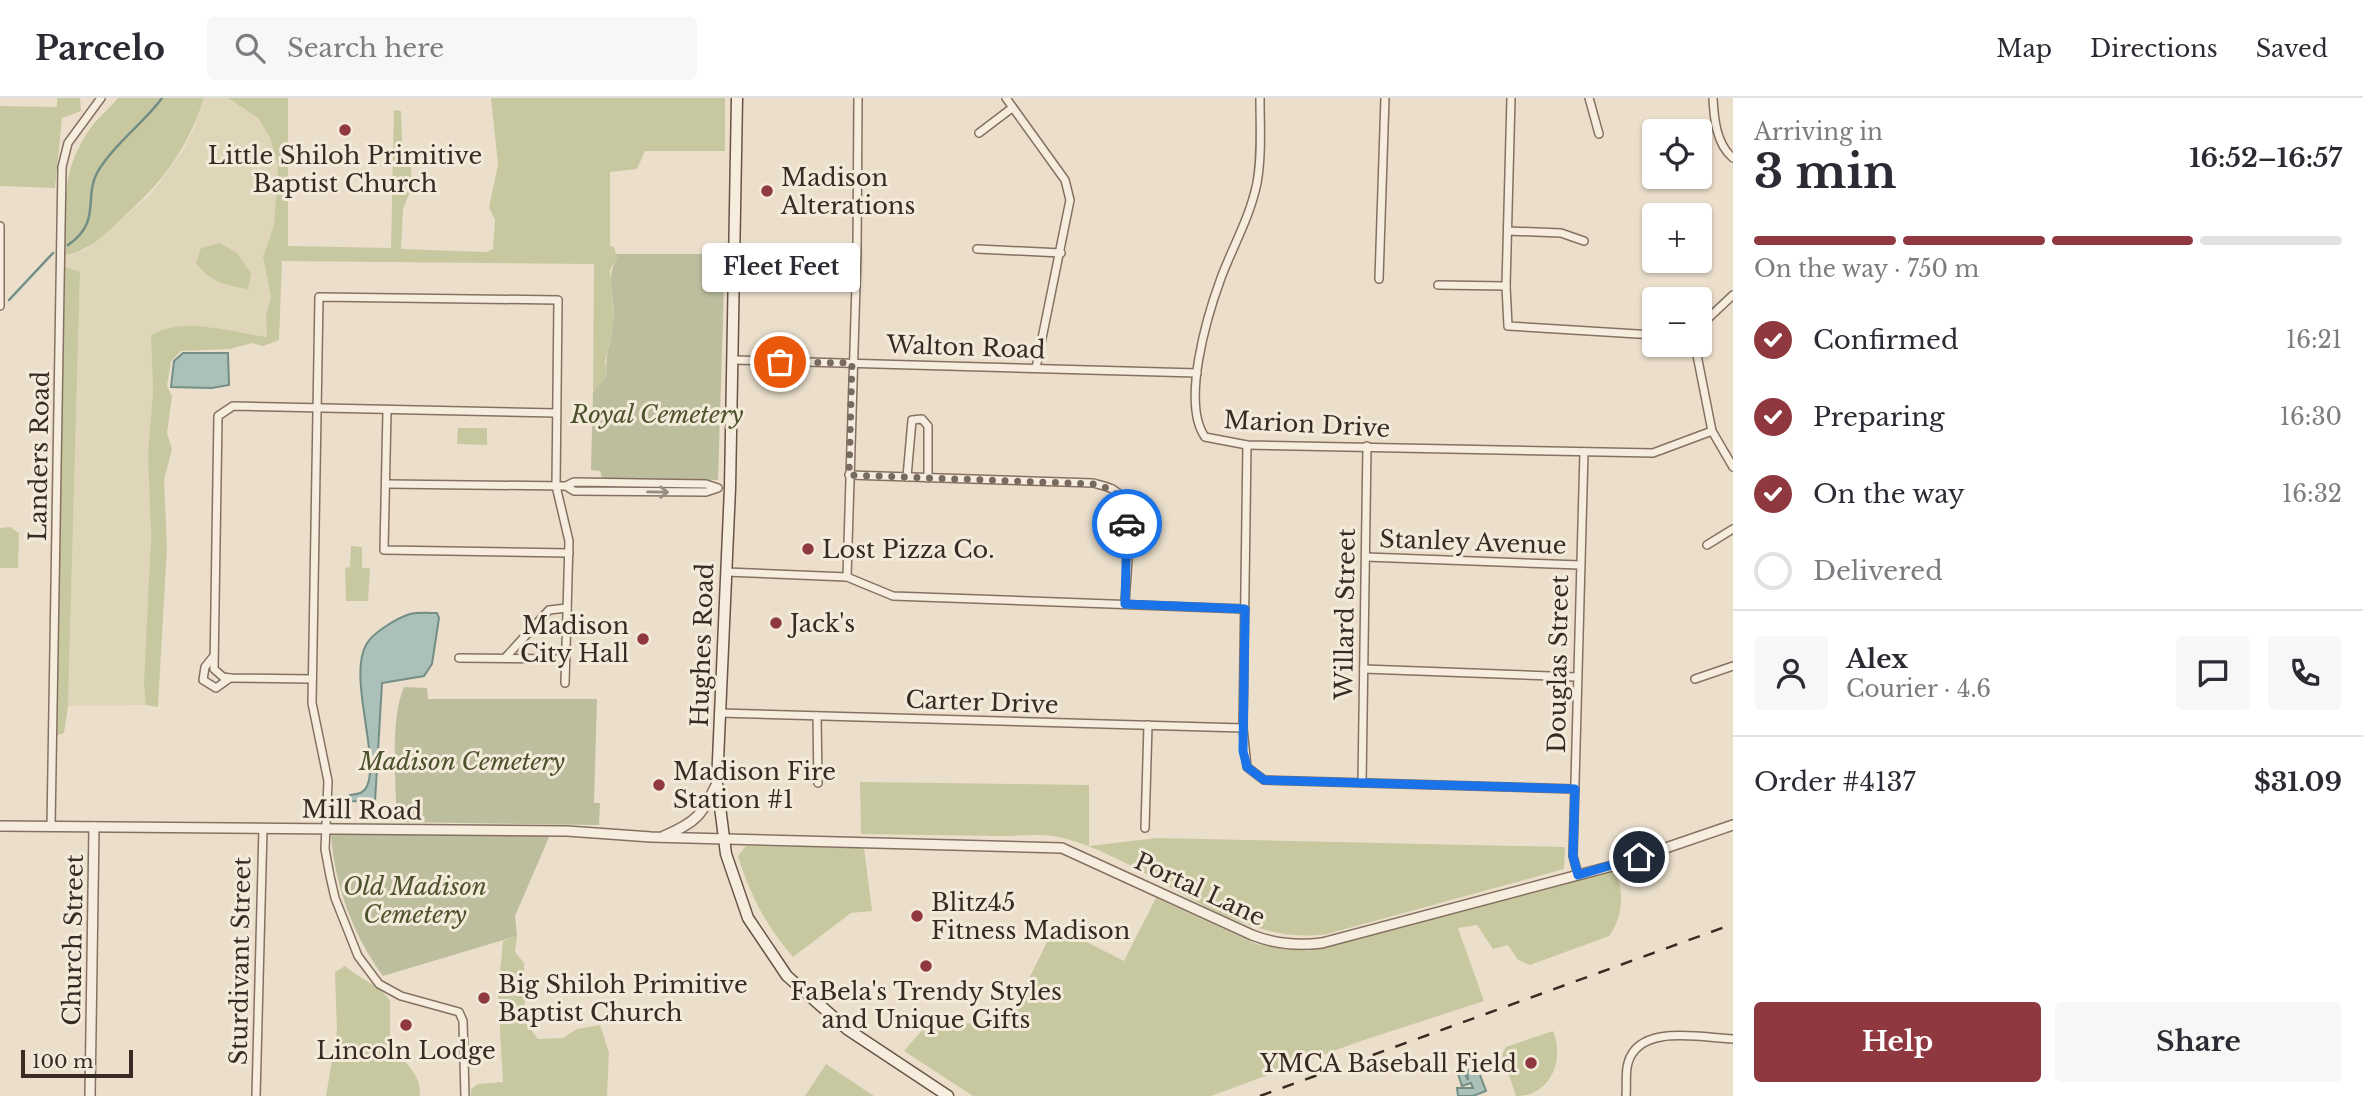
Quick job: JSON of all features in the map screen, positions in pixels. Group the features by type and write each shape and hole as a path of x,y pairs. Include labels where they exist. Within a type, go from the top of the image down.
{"main road":[{"name":"Hughes Road","path":"737,98 734,360 717,783 723,839 731,876 748,918 787,976 847,1029 948,1096"}],"street":[{"name":"Landers Road","path":"51,827 62,167 68,143 101,98"},
{"path":"847,577 858,98"},
{"path":"1006,98 1069,190 1070,211 1036,368"},
{"name":"Marion Drive","path":"1260,98 1256,184 1243,228 1221,279 1197,373 1198,426 1205,437 1247,445 1653,453 1712,431"},
{"path":"1379,279 1385,98"},
{"path":"1511,98 1506,286 1508,326 1642,334"},
{"path":"1589,98 1599,134"},
{"path":"1713,98 1714,121 1726,152 1733,158"},
{"path":"979,133 1012,108"},
{"path":"0,226 0,306"},
{"path":"1508,231 1561,233 1584,241"},
{"path":"976,249 1061,253"},
{"path":"1438,285 1506,286"},
{"path":"1712,315 1733,295"},
{"path":"465,1096 463,1021 459,1012 390,992 366,970 335,898 325,849 328,781 312,703 319,296 558,300 556,486 569,541 565,683"},
{"path":"1697,357 1712,431 1733,467"},
{"name":"Walton Road","path":"734,360 1197,373"},
{"path":"312,679 230,678 218,673 214,657 218,416 233,406 556,413"},
{"path":"387,411 384,550 569,553"},
{"path":"908,477 912,420 922,419 928,426 928,478"},
{"path":"1247,445 1243,728 1247,767 1264,780 1575,789"},
{"name":"Willard Street","path":"1362,783 1367,446"},
{"name":"Douglas Street","path":"1578,875 1573,856 1584,452"},
{"path":"849,475 1093,484 1112,488 1122,498 1127,514 1125,604"},
{"path":"386,484 566,486 574,491 625,487 706,492 730,488"},
{"path":"1707,545 1733,529"},
{"name":"Stanley Avenue","path":"1366,558 1580,565"},
{"path":"726,572 847,577 893,596 1245,609"},
{"path":"505,658 549,610 567,608"},
{"path":"214,657 205,667 203,680 216,688 230,678"},
{"path":"459,658 565,659"},
{"path":"1695,679 1733,666"},
{"path":"1364,669 1576,677"},
{"name":"Carter Drive","path":"720,713 1243,728"},
{"path":"817,716 818,783"},
{"path":"1145,828 1149,725"},
{"path":"661,838 700,817 717,783"},
{"name":"Portal Lane","path":"723,839 1062,848 1252,935 1268,941 1297,945 1322,943 1578,875 1733,825"},
{"name":"Mill Road","path":"0,826 567,831 661,838 723,839"},
{"name":"Church Street","path":"90,1096 94,827"},
{"name":"Sturdivant Street","path":"256,1096 263,828"},
{"path":"1626,1096 1628,1062 1634,1050 1645,1041 1658,1037 1733,1039"}],"shaded area":[{"path":"204,98 228,98 258,118 270,138 278,165 274,225 263,257 271,297 266,315 269,329 267,337 209,327 159,331 151,336 153,393 148,453 151,512 146,705 68,706 80,273 65,267 65,255 85,250 150,195 182,152"},
{"path":"183,353 228,353 229,385 212,388 171,387 174,361"},
{"path":"437,613 439,618 432,664 424,676 382,683 375,802 351,801 350,795 366,789 370,773 360,677 361,659 366,645 379,631 405,616"},
{"path":"1477,1067 1486,1091 1473,1096 1458,1096 1457,1088 1473,1088 1471,1083 1462,1086 1458,1074 1464,1072 1468,1080 1467,1071"}],"green space":[{"path":"57,98 80,98 81,111 62,118 55,188 0,186 0,106 57,107"},
{"path":"118,98 204,98 180,151 147,194 101,238 88,247 65,255 66,188 75,157 92,126"},
{"path":"228,98 288,98 288,246 391,248 394,110 401,111 403,157 411,167 412,187 403,209 401,249 486,252 493,249 495,220 489,207 498,165 491,98 725,98 725,151 645,151 637,169 610,172 610,246 614,247 617,258 610,270 614,323 605,362 607,375 593,392 594,264 282,261 279,340 263,346 252,343 230,349 181,351 171,361 167,386 172,396 167,433 172,449 164,480 167,547 158,707 146,705 144,684 151,536 148,453 153,393 151,335 164,329 193,326 267,337 266,315 271,297 263,257 274,225 278,165 270,138 258,118"},
{"path":"220,243 237,253 251,273 248,289 219,282 196,263 201,248"},
{"name":"Royal Cemetery","path":"616,254 725,254 718,480 602,478 600,471 591,470 593,392 607,375 607,356 614,316 611,274"},
{"path":"65,267 80,272 68,706 64,733 55,736"},
{"path":"458,428 487,428 487,445 457,444"},
{"path":"10,527 19,533 18,568 0,568 0,528"},
{"path":"351,546 362,547 362,568 370,568 368,601 346,601 345,568 350,567"},
{"name":"Madison Cemetery","path":"404,687 427,688 428,699 597,699 594,803 600,803 599,825 396,822 395,735 399,701"},
{"path":"860,782 1089,785 1089,846 1157,838 1565,847 1564,869 1327,934 1291,935 1257,928 1224,915 1126,863 1059,837 861,834"},
{"name":"Old Madison Cemetery","path":"331,835 550,835 515,916 517,936 383,976 363,944 347,909 337,873"},
{"path":"746,846 864,848 872,911 851,913 793,957 767,922 748,884 738,856"},
{"path":"1614,870 1620,886 1621,903 1617,921 1609,936 1530,965 1518,960 1508,945 1493,949 1477,925 1458,928 1484,1001 1358,1042 1211,1096 973,1096 904,1051 924,1028 1009,1019 1055,926 1124,961 1156,898 1256,944 1308,951"},
{"path":"517,936 515,952 524,963 525,1022 538,1039 563,1038 577,1029 600,1025 609,1052 607,1096 471,1096 471,1089 478,1084 503,1082 498,995 503,941"},
{"path":"345,966 381,991 390,1001 390,1049 415,1075 420,1096 326,1096 337,1030 335,972"},
{"name":"YMCA Baseball Field","path":"1553,1031 1557,1053 1552,1074 1538,1090 1516,1096 1502,1055 1506,1047"},
{"path":"826,1064 874,1096 805,1096"}],"waterway":[{"path":"68,245 86,226 92,188 100,168 162,98"},
{"path":"9,300 53,253"}],"railway":[{"path":"1260,1096 1733,924"}],"way so far":[{"path":"780,362 852,363 849,475 1093,484 1112,488 1122,498 1127,524"}],"place":[{"name":"Little Shiloh Primitive Baptist Church","path":"345,130"},
{"name":"Madison Alterations","path":"767,191"},
{"name":"Fleet Feet","path":"780,362"},
{"name":"Lost Pizza Co.","path":"808,549"},
{"name":"Jack's","path":"776,623"},
{"name":"Madison City Hall","path":"643,639"},
{"name":"Madison Fire Station #1","path":"659,785"},
{"name":"Blitz45 Fitness Madison","path":"917,916"},
{"name":"FaBela's Trendy Styles and Unique Gifts","path":"926,966"},
{"name":"Big Shiloh Primitive Baptist Church","path":"484,998"},
{"name":"Lincoln Lodge","path":"406,1025"},
{"name":"YMCA Baseball Field","path":"1531,1063"}],"route":[{"path":"1127,524 1125,604 1245,609 1243,751 1247,767 1264,780 1575,789 1573,856 1578,875 1639,857"}]}
